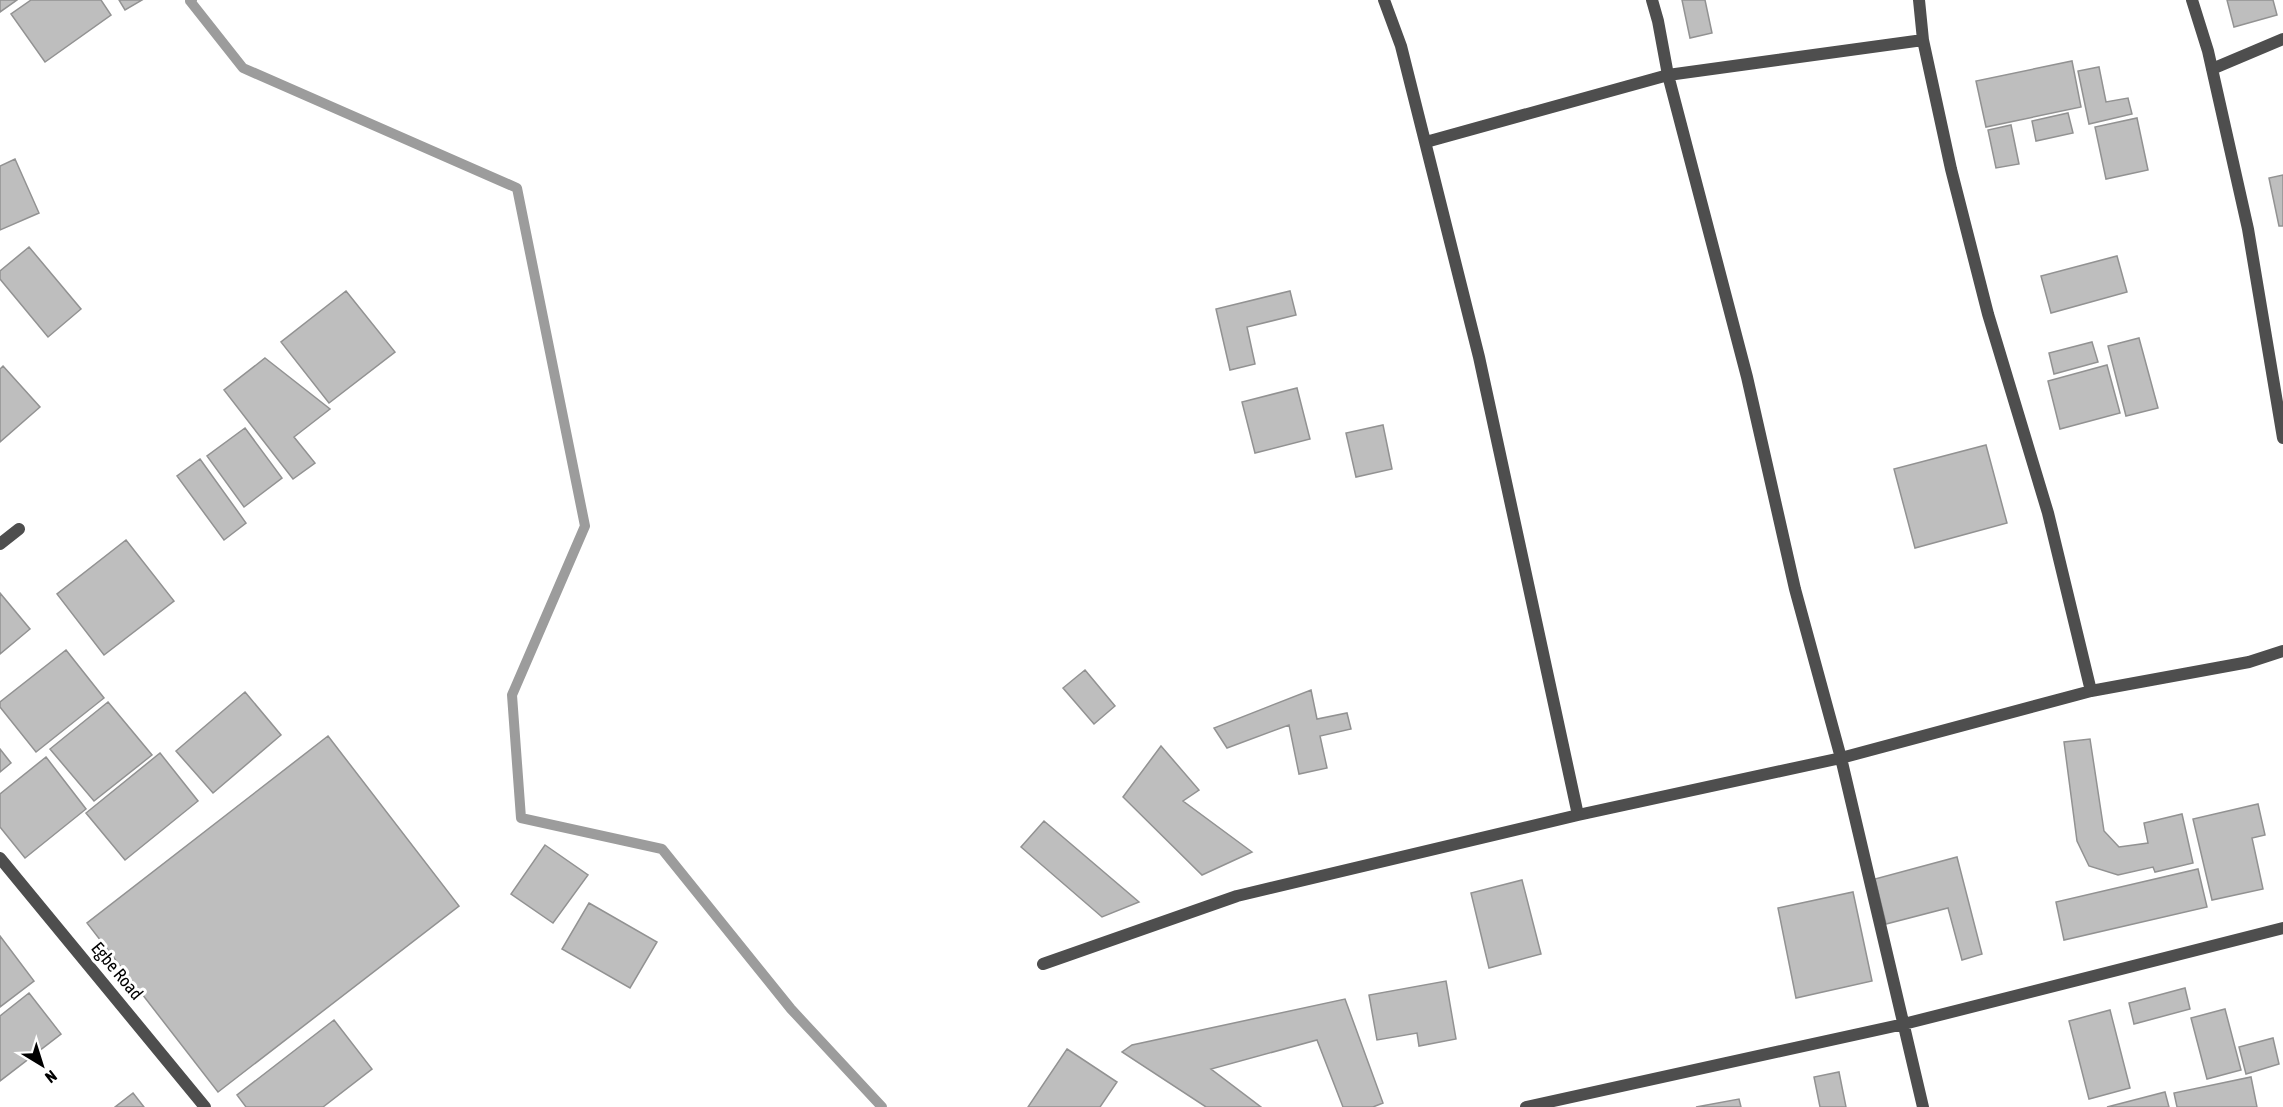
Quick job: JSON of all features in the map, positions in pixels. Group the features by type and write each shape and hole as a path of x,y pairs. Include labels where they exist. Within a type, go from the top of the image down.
{"street":[{"path":"1383,0 1401,46 1479,357 1578,815"},
{"path":"1652,0 1668,75 1747,377 1795,589 1841,758 1923,1107"},
{"path":"1919,0 1923,40 1951,169 1988,314 2048,513 2091,691"},
{"path":"2192,0 2212,69 2248,229 2283,438"},
{"path":"2212,69 2283,39"},
{"path":"1426,142 1668,75 1923,40"},
{"path":"0,544 19,529"},
{"path":"1043,964 1237,896 1578,815 1841,758 2091,691 2249,662 2283,651"},
{"name":"Egbe Road","path":"0,858 205,1107"},
{"path":"1526,1107 1904,1024 2283,928"}],"building":[{"path":"0,0 17,0 0,12"},
{"path":"31,0 101,0 111,15 45,62 11,14"},
{"path":"119,0 142,0 125,10"},
{"path":"1682,0 1705,0 1712,33 1690,38"},
{"path":"2227,0 2273,0 2277,15 2234,27"},
{"path":"2072,61 2081,107 1986,127 1976,81"},
{"path":"2099,67 2106,102 2128,98 2132,114 2089,124 2078,71"},
{"path":"2068,113 2073,133 2036,141 2032,121"},
{"path":"2137,118 2148,170 2106,179 2095,127"},
{"path":"2011,125 2019,164 1996,168 1988,130"},
{"path":"15,159 39,213 0,230 0,166"},
{"path":"2283,175 2283,226 2279,226 2269,178"},
{"path":"29,247 81,309 48,337 0,279 0,271"},
{"path":"2117,256 2127,292 2051,313 2041,276"},
{"path":"346,291 395,352 329,403 281,342"},
{"path":"1290,291 1296,315 1247,327 1255,364 1230,370 1216,309"},
{"path":"2139,338 2158,408 2126,416 2108,346"},
{"path":"2092,342 2098,362 2054,374 2049,353"},
{"path":"265,358 330,409 294,437 315,463 293,479 224,390"},
{"path":"2107,365 2120,413 2060,429 2048,381"},
{"path":"3,366 40,407 0,442 0,369"},
{"path":"1297,388 1310,439 1255,453 1242,402"},
{"path":"1383,425 1392,469 1356,477 1346,433"},
{"path":"245,428 282,478 244,507 207,456"},
{"path":"1986,445 2007,523 1915,548 1894,469"},
{"path":"200,459 246,523 224,540 177,476"},
{"path":"126,540 174,601 104,655 57,594"},
{"path":"0,593 30,629 0,654"},
{"path":"66,650 104,698 36,752 0,707 0,702"},
{"path":"1085,670 1115,706 1094,724 1063,688"},
{"path":"1311,690 1317,719 1347,713 1351,729 1320,736 1327,768 1299,774 1289,725 1227,748 1214,728"},
{"path":"245,692 281,735 213,793 176,751"},
{"path":"108,702 152,755 94,801 50,749"},
{"path":"328,736 459,906 218,1092 87,923"},
{"path":"2090,739 2104,831 2119,847 2148,843 2144,823 2182,814 2193,863 2155,872 2153,867 2118,875 2089,866 2077,841 2064,742"},
{"path":"1161,746 1199,790 1183,801 1252,852 1202,875 1123,797"},
{"path":"0,749 11,763 0,772"},
{"path":"160,753 198,801 125,860 86,813"},
{"path":"46,757 86,809 25,858 0,827 0,794"},
{"path":"2258,804 2265,835 2252,838 2263,889 2212,900 2193,819"},
{"path":"1044,821 1139,902 1102,917 1021,847"},
{"path":"545,845 588,875 553,923 511,894"},
{"path":"1957,857 1982,954 1962,960 1948,908 1886,924 1875,879"},
{"path":"2198,869 2207,907 2064,940 2056,902"},
{"path":"1522,880 1541,954 1489,968 1471,893"},
{"path":"1853,892 1872,981 1796,998 1778,908"},
{"path":"589,903 657,942 630,988 562,949"},
{"path":"0,936 34,981 0,1007"},
{"path":"1446,981 1456,1039 1419,1046 1417,1033 1377,1040 1369,995"},
{"path":"2185,988 2190,1009 2134,1024 2129,1003"},
{"path":"29,993 61,1034 0,1081 0,1016"},
{"path":"1345,999 1383,1103 1373,1107 1343,1107 1317,1040 1211,1069 1261,1107 1206,1107 1122,1052 1132,1045"},
{"path":"2225,1009 2241,1070 2207,1079 2191,1018"},
{"path":"2110,1010 2130,1088 2089,1099 2069,1021"},
{"path":"334,1020 372,1069 323,1107 246,1107 237,1095"},
{"path":"2273,1038 2279,1064 2246,1074 2239,1047"},
{"path":"1067,1049 1117,1082 1100,1107 1028,1107"},
{"path":"1839,1072 1846,1107 1820,1107 1814,1077"},
{"path":"2251,1077 2257,1107 2177,1107 2174,1093"},
{"path":"2165,1092 2169,1107 2107,1107"},
{"path":"133,1093 144,1107 115,1107"},
{"path":"1739,1099 1741,1107 1696,1107"}],"waterway":[{"path":"192,0 190,1 243,68 517,188 585,526 512,695 521,818 662,849 791,1009 882,1107"}]}
